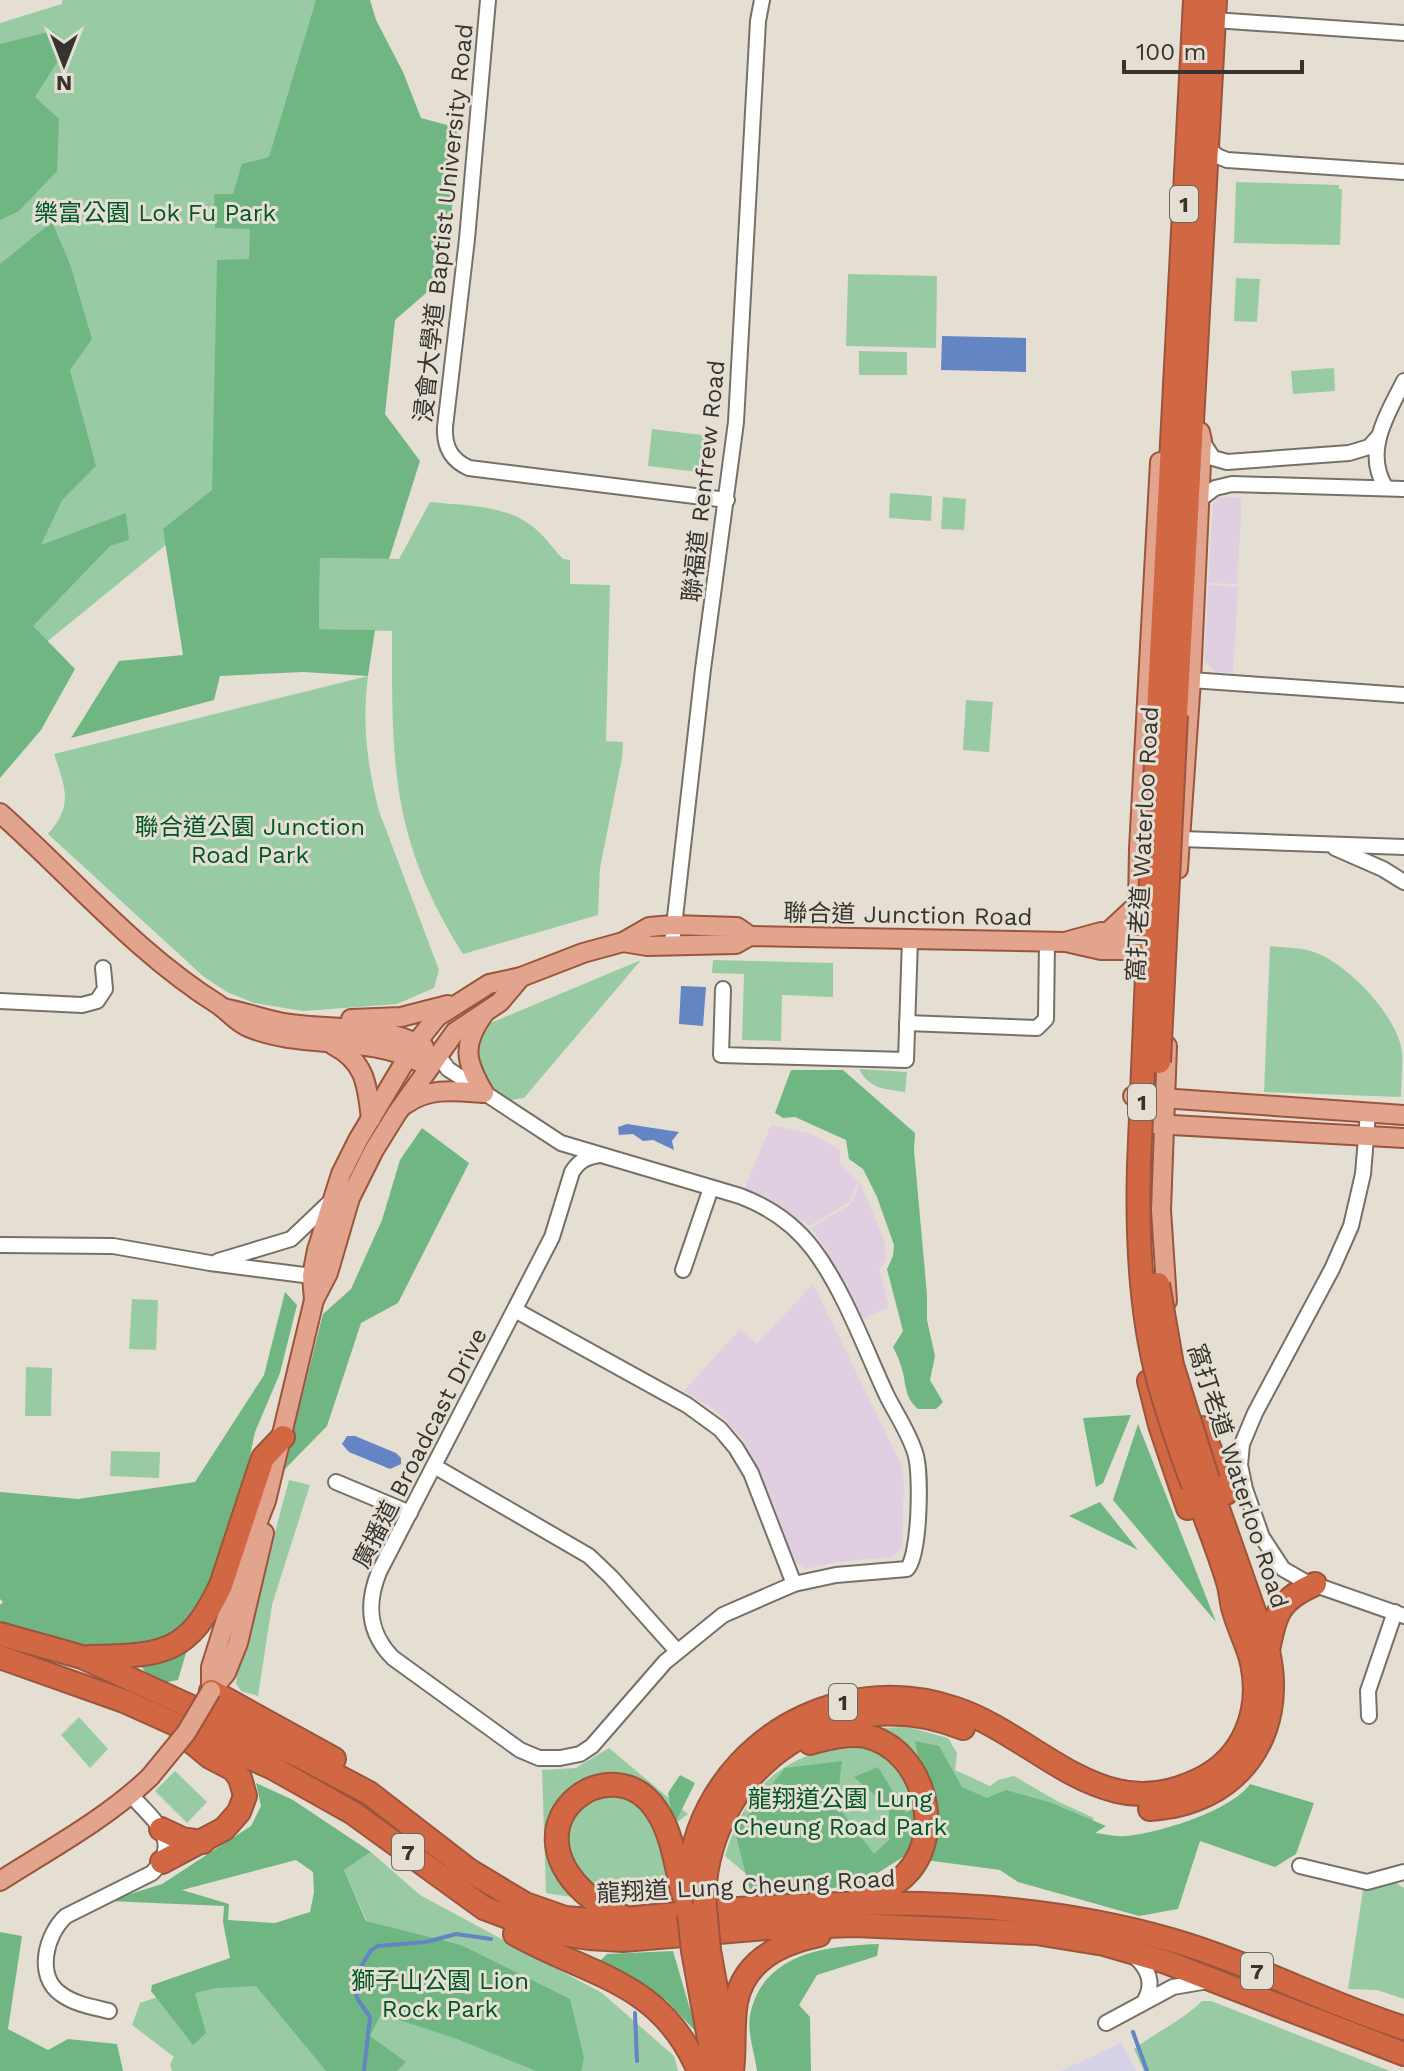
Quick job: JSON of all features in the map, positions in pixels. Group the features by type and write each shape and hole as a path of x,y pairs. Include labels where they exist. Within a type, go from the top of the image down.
{"highway":[{"name":"窩打老道 Waterloo Road","path":"1183,405 1195,0"},
{"name":"窩打老道 Waterloo Road","path":"688,1873 712,1844 728,1806 748,1778 771,1756 797,1738 838,1720 882,1713 941,1720 977,1734 1100,1801 1133,1808 1174,1806 1221,1786 1240,1770 1255,1751 1272,1710 1273,1679 1265,1640 1155,1365 1146,1316 1139,1227 1139,1165 1167,714 1173,460 1183,405 1207,147 1215,10"},
{"path":"1177,1359 1260,1595 1265,1640"},
{"path":"1147,1371 1160,1425 1215,1586 1234,1610"},
{"path":"82,1657 154,1654 169,1649 188,1635 213,1602 229,1565 263,1458 283,1437"},
{"name":"窩打老道 Waterloo Road","path":"712,2014 701,1950 689,1914 688,1873 696,1841 708,1811 745,1758 793,1721 813,1711 850,1701 899,1698 935,1703 958,1709 994,1726 1095,1784 1124,1793 1161,1793 1203,1778 1234,1752 1247,1733 1254,1711 1252,1667 1200,1483"},
{"path":"1265,1640 1282,1605 1293,1594 1315,1584"},
{"name":"龍翔道 Lung Cheung Road","path":"0,1634 82,1657 255,1735 369,1793 470,1871 525,1904 575,1920 1013,1909 1128,1929 1211,1953 1404,2028"},
{"name":"龍翔道 Lung Cheung Road","path":"0,1657 124,1701 321,1792 385,1834 456,1890 495,1914 558,1935 613,1940 766,1928 853,1914 1036,1933 1127,1950 1225,1983 1404,2054"},
{"path":"211,1691 337,1760 369,1793"},
{"path":"157,1717 210,1757 233,1769 243,1784 245,1796 239,1812 224,1829 162,1862"},
{"path":"732,2071 737,2000 750,1970 781,1946 853,1914 898,1882 913,1867 919,1855 927,1815 917,1777 895,1752 866,1736 837,1737 771,1756"},
{"name":"窩打老道 Waterloo Road","path":"627,1919 596,1901 572,1879 563,1866 557,1846 557,1828 569,1805 583,1793 601,1786 615,1785 642,1795 662,1819 704,1905 701,1950"},
{"path":"161,1829 174,1837 203,1842"},
{"path":"495,1914 512,1933 615,1980 652,2004 681,2035 699,2071"},
{"name":"1","path":"712,2014 732,2071"},
{"name":"1","path":"712,2014 715,2071"}],"main road":[{"name":"窩打老道 Waterloo Road","path":"1177,1359 1168,1310 1161,1210 1163,1124 1171,943 1181,846 1191,680 1202,441 1183,405"},
{"name":"窩打老道 Waterloo Road","path":"1147,1371 1130,1226 1131,1123 1141,914 1138,904 1139,849 1161,444 1183,405"},
{"path":"0,813 168,970 223,1008 239,1023 261,1032 327,1034 383,1049 412,1050 438,1063"},
{"path":"1139,849 1154,863 1162,864 1181,846"},
{"path":"1109,931 1138,904"},
{"name":"聯合道 Junction Road","path":"320,1275 331,1201 352,1151 427,1027 456,1003 489,984 521,977 583,953 623,942 649,927 672,935 737,927 750,936 1057,942 1101,950 1140,943 1171,943"},
{"name":"聯合道 Junction Road","path":"1057,942 1109,931 1140,943"},
{"name":"聯合道 Junction Road","path":"320,1275 350,1198 397,1113 438,1063 455,1032 500,1002 521,977"},
{"path":"327,1034 350,1020 401,1017 456,1003"},
{"path":"484,1093 472,1072 467,1053 474,1028 487,1010"},
{"path":"327,1034 361,1070 371,1119"},
{"path":"397,1113 407,1103 428,1093 484,1093"},
{"path":"1133,1096 1404,1115"},
{"path":"1131,1123 1404,1138"},
{"path":"0,1881 133,1793 179,1742 226,1673 230,1640 263,1539 266,1501 320,1275"},
{"path":"1147,1371 1177,1359"}],"street":[{"name":"浸會大學道 Baptist University Road","path":"488,0 467,239 445,427 447,448 459,464 479,470 727,500"},
{"name":"聯福道 Renfrew Road","path":"751,0 758,21"},
{"name":"聯福道 Renfrew Road","path":"672,935 737,407 758,21 762,0"},
{"path":"1215,10 1404,33"},
{"path":"1207,147 1227,160 1404,172"},
{"path":"1386,488 1375,465 1379,436 1404,381"},
{"path":"1202,441 1213,458 1227,462 1349,453 1369,447 1379,436"},
{"path":"1199,500 1215,488 1232,484 1404,489"},
{"path":"1191,680 1404,695"},
{"path":"1328,845 1383,869 1404,882"},
{"path":"1181,846 1404,847"},
{"path":"723,989 721,1055 906,1060 910,939"},
{"path":"907,1023 1042,1026 1046,1019 1057,942"},
{"path":"0,1001 82,1005 97,1001 105,989 103,968"},
{"name":"廣播道 Broadcast Drive","path":"438,1063 561,1143 750,1200 790,1225 809,1245 836,1288 916,1456 918,1512 914,1557 910,1567 902,1571 847,1574 794,1584 723,1615 677,1651 598,1741 572,1756 548,1759 520,1750 393,1658 377,1636 371,1619 372,1590 552,1237 572,1172"},
{"path":"1368,1113 1362,1182 1351,1226 1332,1269 1255,1413 1240,1455 1245,1489 1268,1550 1277,1563 1289,1574 1399,1614 1368,1691 1369,1716"},
{"path":"561,1143 572,1172"},
{"path":"572,1172 587,1157 599,1155"},
{"path":"683,1270 711,1188"},
{"path":"210,1263 291,1239 331,1201"},
{"path":"0,1245 113,1246 210,1263 320,1275"},
{"path":"515,1310 687,1405 720,1429 751,1473 794,1584"},
{"path":"434,1466 589,1556 677,1651"},
{"path":"336,1482 410,1513"},
{"path":"109,2011 58,1993 46,1970 48,1947 58,1923 66,1916 152,1873 162,1862 166,1842 161,1829 133,1793"},
{"path":"1300,1866 1367,1882 1404,1872"},
{"path":"1127,1950 1148,1972 1150,1989 1145,2000"},
{"path":"1106,2023 1145,2000 1187,1983 1225,1983"}],"shaded area":[{"path":"1220,497 1242,498 1237,584 1208,583 1213,504"},
{"path":"1208,585 1238,587 1233,673 1216,672 1204,661"},
{"path":"771,1125 812,1134 840,1149 840,1163 858,1181 849,1202 809,1226 764,1197 744,1190"},
{"path":"860,1182 884,1240 887,1260 879,1269 889,1307 862,1319 824,1246 811,1228 850,1205"},
{"path":"813,1284 902,1466 904,1479 902,1547 893,1557 837,1562 805,1569 794,1561 774,1506 742,1438 716,1411 684,1391 740,1329 757,1344"},
{"path":"1121,2042 1136,2071 1061,2071 1117,2045"}],"green space":[{"name":"樂富公園 Lok Fu Park","path":"62,0 367,0 259,469 0,680 0,23 62,4"},
{"path":"316,0 370,0 376,20 403,72 421,118 458,128 447,275 395,320 385,414 420,461 389,559 320,558 319,629 375,630 368,676 303,672 220,676 214,700 71,738 119,661 183,655 163,529 212,490 217,260 249,259 250,229 215,228 214,194 233,194 242,164 269,157"},
{"path":"53,31 68,45 35,97 59,119 57,171 19,211 0,220 0,44"},
{"path":"1236,182 1339,185 1342,189 1340,245 1234,243"},
{"path":"52,222 70,264 92,339 70,370 96,466 62,500 41,545 126,513 129,540 110,546 33,626 75,669 41,730 0,778 0,264"},
{"path":"848,274 937,276 936,348 846,346"},
{"path":"1236,278 1260,279 1257,322 1234,321"},
{"path":"859,351 907,352 907,375 859,375"},
{"path":"1334,368 1335,391 1293,394 1291,371"},
{"path":"652,429 710,436 706,473 648,466"},
{"path":"890,493 932,496 931,521 889,518"},
{"path":"943,497 966,499 964,530 941,529"},
{"path":"430,502 487,508 514,516 538,531 563,559 570,560 570,584 610,585 606,741 623,742 600,868 598,915 463,954 439,912 408,836 395,761 392,631 319,629 320,558 399,559"},
{"name":"聯合道公園 Junction Road Park","path":"368,676 366,727 375,794 439,970 434,988 397,1004 303,1011 254,1003 227,992 204,977 48,834 61,814 65,796 54,754"},
{"path":"966,700 993,702 989,752 963,750"},
{"path":"1270,946 1304,949 1327,958 1356,979 1369,993 1382,1008 1399,1039 1402,1053 1401,1097 1264,1092"},
{"path":"641,960 524,1098 505,1101 485,1085 473,1041 488,1024"},
{"path":"713,960 833,963 833,997 782,995 781,1041 742,1040 744,974 712,973"},
{"path":"859,1069 907,1072 905,1092 873,1084"},
{"path":"791,1070 843,1070 915,1133 927,1320 935,1356 930,1380 943,1402 936,1409 918,1409 913,1404 893,1347 903,1331 887,1269 894,1245 863,1169 849,1159 846,1140 795,1117 783,1118 775,1113"},
{"path":"422,1128 469,1163 398,1303 361,1323 327,1426 283,1471 323,1314 351,1289 382,1220 400,1160"},
{"path":"285,1292 297,1305 280,1373 255,1432 242,1493 195,1623 165,1643 84,1647 0,1622 0,1605 3,1602 0,1599 0,1492 78,1499 195,1482 264,1375"},
{"path":"132,1299 158,1300 156,1350 129,1349"},
{"path":"26,1367 52,1368 51,1416 25,1416"},
{"path":"1131,1415 1103,1483 1096,1487 1083,1418"},
{"path":"1138,1424 1216,1622 1113,1500"},
{"path":"111,1451 160,1452 159,1478 110,1476"},
{"path":"289,1480 310,1485 272,1605 258,1696 241,1691 236,1683 237,1674"},
{"path":"1100,1502 1138,1550 1069,1516"},
{"path":"188,1646 178,1680 152,1685 141,1665"},
{"path":"79,1717 108,1749 90,1768 61,1735"},
{"name":"龍翔道公園 Lung Cheung Road Park","path":"908,1727 948,1738 957,1753 955,1770 990,1786 998,1780 1014,1776 1094,1818 1090,1824 1028,1844 928,1776 916,1757 899,1741 877,1731 879,1728"},
{"path":"915,1741 939,1746 962,1787 987,1798 1006,1790 1052,1803 1106,1826 1095,1833 1114,1836 1157,1830 1193,1819 1227,1803 1250,1784 1314,1803 1296,1854 1275,1867 1200,1841 1178,1909 1139,1916 1018,1882 1000,1870 903,1857 862,1883 752,1898 735,1832 785,1768 842,1761 837,1805 874,1854 889,1840 889,1808 854,1777 878,1767 906,1813 927,1801"},
{"name":"龍翔道公園 Lung Cheung Road Park","path":"851,1745 874,1748 894,1763 909,1782 917,1806 902,1849 758,1884 725,1856 743,1812 769,1779 804,1757"},
{"path":"609,1748 688,1814 659,1836 668,1894 591,1898 546,1893 542,1770 576,1768"},
{"path":"175,1771 207,1802 187,1823 155,1791"},
{"path":"680,1775 695,1783 674,1825 668,1793"},
{"path":"256,1783 293,1800 371,1852 344,1870 366,1921 461,1945 570,1999 584,2058 581,2071 536,2071 457,2039 381,2014 370,2036 406,2062 397,2071 326,2071 256,1986 216,1988 195,1993 206,2033 193,2045 151,1991 152,1985 230,1958 223,1922 224,1906 108,1901 162,1884 251,1826 261,1806","holes":["296,1860 313,1872 314,1892 310,1912 275,1923 228,1920 229,1904 182,1890"]},
{"name":"獅子山公園 Lion Rock Park","path":"371,1852 420,1895 602,1993 674,2056 678,2071 172,2071 170,2064 174,2057 132,2025 140,2003 199,1983 378,1946 344,1870"},
{"path":"1396,1883 1404,1888 1404,1999 1377,1990 1348,1989 1363,1890"},
{"path":"0,1932 22,1936 8,2029 48,2050 68,2039 117,2044 123,2071 0,2071"},
{"path":"879,1944 877,1956 817,1975 799,2005 810,2017 811,2071 757,2071 749,2022 757,1995 768,1978 782,1966 818,1951"},
{"path":"673,1951 697,2033 666,2000 596,1965 607,1954"},
{"path":"1202,2001 1211,2001 1390,2071 1144,2071 1134,2049"}],"water":[{"path":"942,336 1026,338 1026,372 941,370"},
{"path":"681,986 706,987 703,1026 679,1024"},
{"path":"627,1124 679,1132 672,1141 674,1150 653,1140 643,1141 633,1134 619,1135 618,1127"},
{"path":"347,1436 355,1436 396,1453 401,1458 401,1464 390,1469 349,1452 342,1444"}],"waterway":[{"path":"364,2071 370,2017 357,1998 355,1983 371,1950 378,1946 426,1942 456,1934 491,1939"},
{"path":"635,2013 637,2061"},
{"path":"1133,2032 1147,2071"}]}
